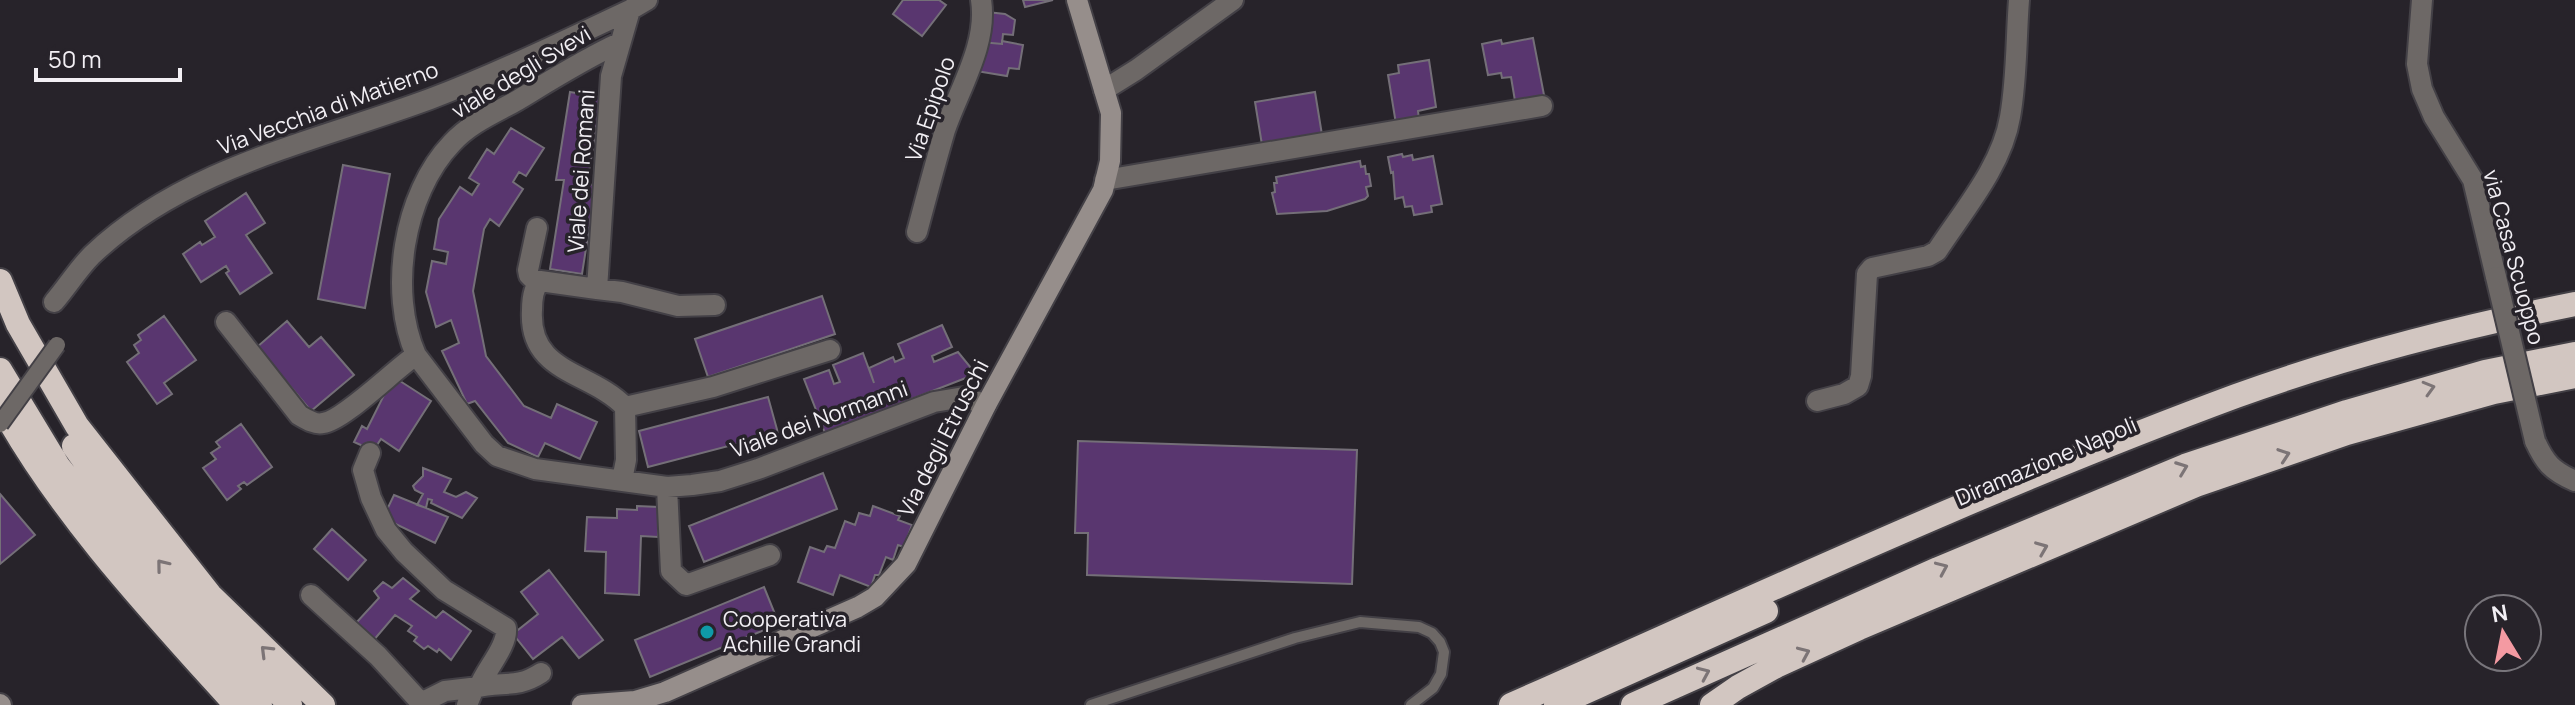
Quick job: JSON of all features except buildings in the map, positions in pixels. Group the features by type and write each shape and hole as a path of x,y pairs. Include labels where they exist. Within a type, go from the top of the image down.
{"highway":[{"path":"0,281 18,324 77,426 210,595 323,705"},
{"path":"1511,705 2086,454 2238,396 2361,356 2485,322 2575,304"},
{"name":"Diramazione Napoli","path":"1556,705 1875,561 2091,468 2240,411 2363,371 2575,318"},
{"path":"0,325 58,424 128,522 195,604 290,705"},
{"path":"1633,705 1938,569 2185,466 2347,412 2469,376 2575,354"},
{"path":"0,370 58,466 163,598 260,705"},
{"path":"1712,705 1778,665 1859,628 2196,485 2347,433 2494,392 2575,376"},
{"path":"0,404 27,450 75,516 152,612 236,705"}],"main road":[{"name":"Via degli Etruschi","path":"582,705 635,701 665,692 858,607 875,597 906,564 986,405 1104,185 1112,134 1111,113 1077,0"}],"street":[{"name":"Via Epipolo","path":"917,232 946,129 977,44 982,24 981,0"},
{"path":"1104,90 1233,0"},
{"path":"1817,401 1844,394 1858,386 1867,274 1872,268 1928,256 1937,251 2000,149 2010,118 2019,0"},
{"name":"via Casa Scuoppo","path":"2422,0 2417,64 2422,89 2434,117 2473,180 2535,441 2544,461 2575,481"},
{"name":"Viale dei Romani","path":"597,289 611,76 619,43 638,5"},
{"name":"Via Vecchia di Matierno","path":"54,302 89,258 116,234 143,214 204,180 431,98 638,5"},
{"name":"viale degli Svevi","path":"619,43 477,121 451,143 426,182 412,217 401,270 404,320 416,355 484,444 497,456 535,469 622,480"},
{"path":"1104,185 1542,106"},
{"path":"1104,185 1431,138"},
{"name":"Viale dei Romani","path":"537,228 528,270 537,283"},
{"name":"Viale dei Romani","path":"537,283 548,281 622,292 678,306 715,305"},
{"name":"Viale dei Romani","path":"537,283 533,326 543,352 556,365 601,386 625,407"},
{"path":"226,322 299,415 317,423 326,423 342,415 416,355"},
{"path":"0,424 57,345"},
{"path":"622,480 626,460 625,407 713,387 830,350"},
{"name":"Viale dei Normanni","path":"622,480 667,487 720,481 934,402 964,397 986,405"},
{"path":"370,453 363,470 366,482 378,515 395,541 444,590 506,628 505,642 486,669 479,687 471,692 467,705"},
{"path":"667,487 671,571 686,585 770,555"},
{"path":"311,595 378,656 422,704 445,691 522,684 541,673"}],"lane":[{"path":"1091,705 1295,638 1360,622 1419,627 1432,633 1440,642 1444,652 1441,674 1433,688 1411,705"}],"place":[{"name":"Cooperativa Achille Grandi","path":"707,632"}]}
